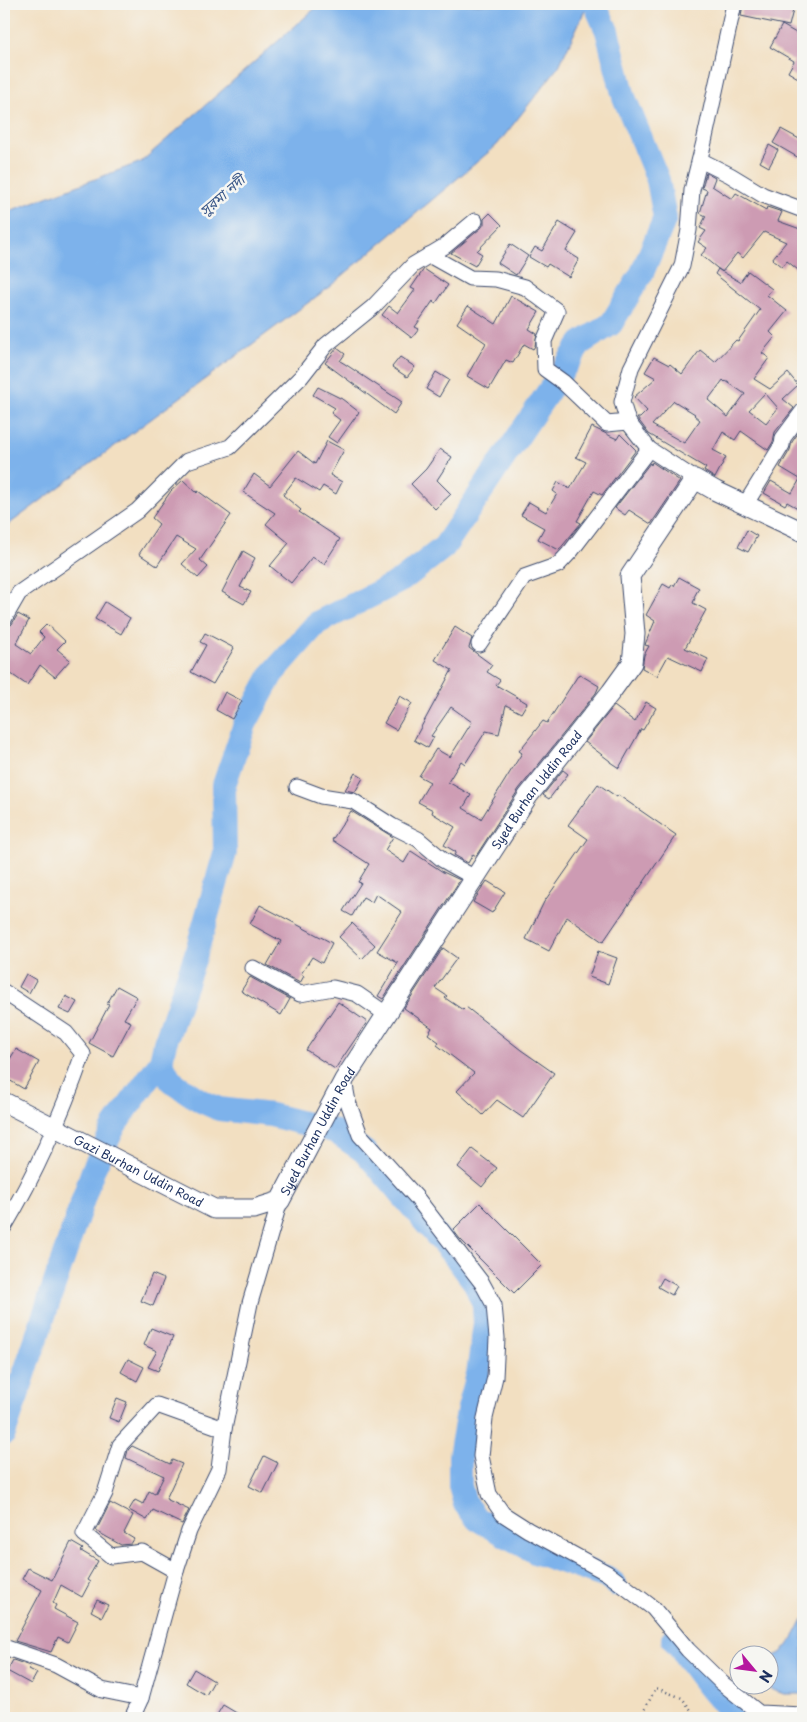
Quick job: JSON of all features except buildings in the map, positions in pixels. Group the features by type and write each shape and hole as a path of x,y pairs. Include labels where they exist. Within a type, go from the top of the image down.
{"street":[{"path":"734,4 692,190 689,230 682,266 631,368 622,402 628,422 649,449 716,491 803,532"},
{"path":"700,160 763,195 803,210"},
{"path":"4,619 19,593 137,510 187,461 230,447 301,377 326,345 373,307 413,265 445,246 475,221"},
{"path":"429,255 470,278 496,279 525,287 557,311 544,341 545,369 563,382 608,424 628,422"},
{"path":"745,505 782,445 782,438 803,411"},
{"path":"479,644 524,577 558,564 571,551 649,449"},
{"name":"Syed Burhan Uddin Road","path":"280,1201 342,1085 528,796 632,663 635,634 630,576 695,479"},
{"path":"297,788 321,796 353,801 392,826 418,838 443,860 475,878"},
{"path":"253,968 300,994 333,988 357,994 386,1014"},
{"path":"4,992 66,1033 83,1054 68,1096 63,1132 4,1227"},
{"path":"342,1085 360,1135 416,1197 482,1283 494,1305 498,1338 496,1377 485,1418 481,1456 489,1494 503,1514 528,1530 607,1573 653,1608 688,1650 722,1683 759,1713 803,1715"},
{"name":"Gazi Burhan Uddin Road","path":"4,1102 214,1209 254,1209 280,1201"},
{"path":"132,1718 141,1698 189,1531 219,1468 224,1429 250,1303 280,1201"},
{"path":"176,1571 142,1552 111,1556 84,1534 105,1493 120,1445 158,1405 224,1429"},
{"path":"4,1647 56,1664 102,1690 141,1698"}],"path":[{"path":"640,1718 656,1688 682,1698 697,1718"}],"water":[{"name":"সুরমা নদী","path":"320,4 588,4 559,66 497,145 328,288 4,528 4,213 141,162"},
{"path":"803,1619 803,1694 784,1694 780,1693 780,1653 794,1637"}],"waterway":[{"path":"595,4 607,31 624,97 658,180 665,218 642,273 611,324 581,343 444,547 402,580 317,623 272,674 245,724 224,785 225,853 195,957 165,1043 161,1061 171,1081 201,1101 219,1109 271,1115 334,1131 365,1152 460,1263 475,1283 484,1305 485,1323 478,1374 468,1412 460,1456 460,1486 465,1504 477,1519 537,1553 606,1577 615,1584"},
{"path":"4,1434 93,1170 115,1125 161,1061"},
{"path":"673,1639 706,1684 726,1706 745,1718"}]}
